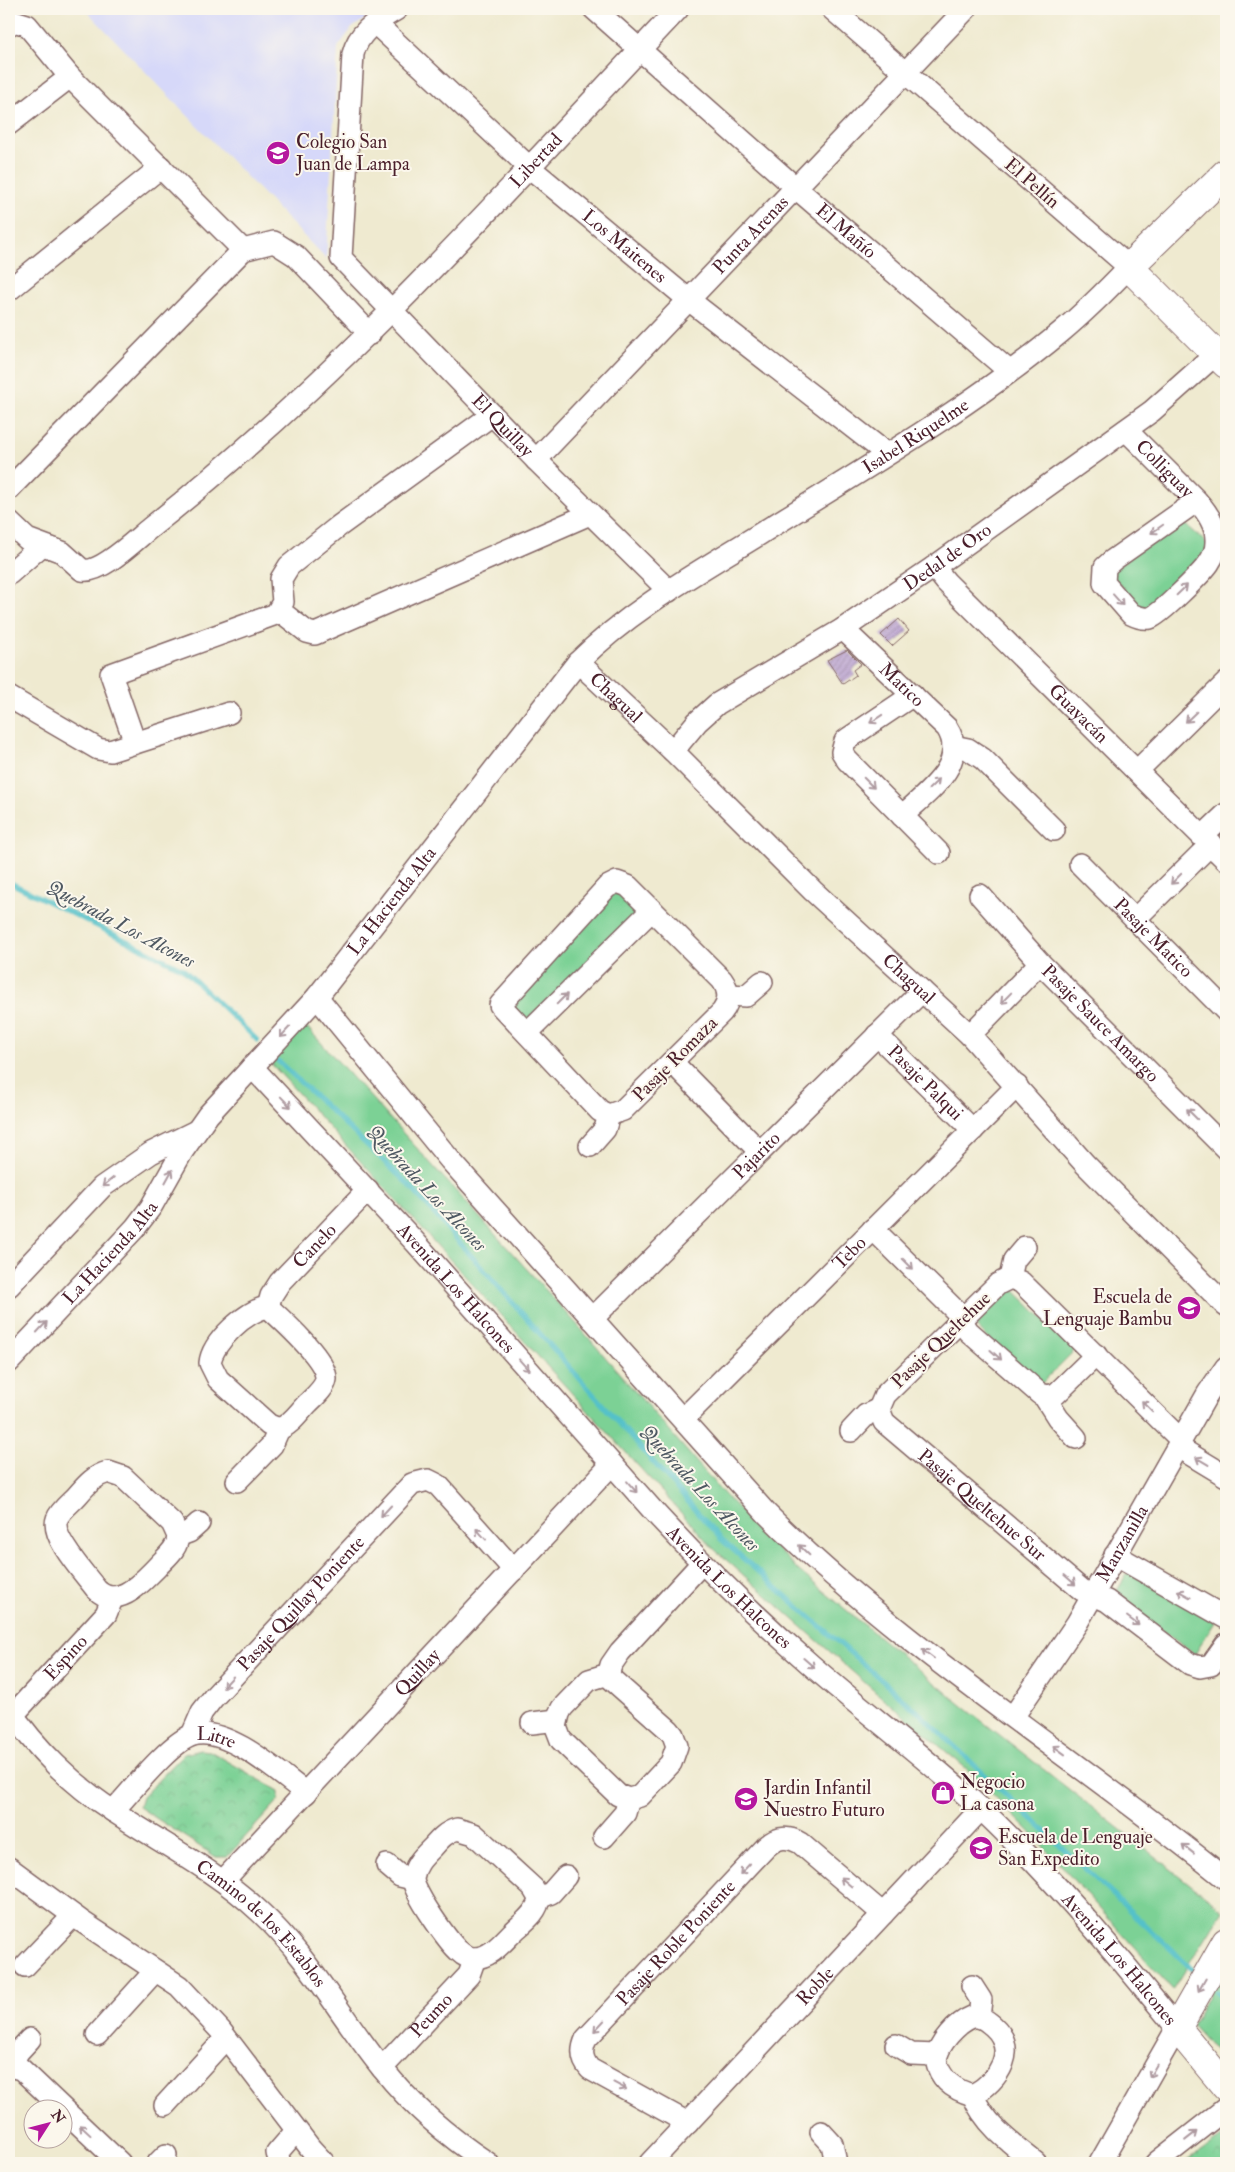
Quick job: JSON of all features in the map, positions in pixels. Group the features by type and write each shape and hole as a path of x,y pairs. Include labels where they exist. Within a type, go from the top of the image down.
{"street":[{"path":"375,23 397,9"},
{"name":"El Mañío","path":"594,9 796,188 1009,371"},
{"name":"Libertad","path":"9,522 27,539 41,546 62,552 82,570 96,569 199,488 370,334 678,9"},
{"name":"El Pellín","path":"832,9 1129,267 1221,359"},
{"name":"Punta Arenas","path":"536,460 966,9"},
{"path":"9,25 14,21 27,25 70,77 243,250"},
{"name":"Los Maitenes","path":"375,23 529,166 689,300 887,454"},
{"name":"El Quillay","path":"375,23 360,37 353,54 341,258 536,460 669,591"},
{"path":"9,124 70,77"},
{"path":"9,290 161,167"},
{"name":"Isabel Riquelme","path":"578,662 611,631 669,591 887,454 1009,371 1063,331 1226,173"},
{"path":"9,488 243,250 274,242 296,256 370,334"},
{"name":"Dedal de Oro","path":"673,751 696,722 717,704 843,629 934,567 1126,430 1177,390 1221,359"},
{"path":"135,743 111,674 272,616 280,611 283,602 281,578 289,566 339,526 492,415"},
{"name":"Colliguay","path":"1126,430 1197,501 1221,535"},
{"path":"1197,501 1108,563 1103,572 1107,588 1131,614 1150,618 1160,612 1208,564 1221,535"},
{"path":"280,611 307,632 315,634 590,514"},
{"path":"9,574 41,546"},
{"name":"Guayacán","path":"934,567 946,582 1138,770 1226,860"},
{"name":"Matico","path":"843,629 947,728 952,736 953,746"},
{"name":"Chagual","path":"578,662 673,751 813,891 970,1035 1091,1171 1226,1306"},
{"name":"La Hacienda Alta","path":"9,1362 135,1228 161,1191 196,1131 317,997 578,662"},
{"path":"1138,770 1226,683"},
{"path":"913,694 850,738 843,747 846,760 939,853"},
{"path":"9,697 98,749 110,751 229,713"},
{"path":"902,816 949,768 953,746 968,749 983,759 1054,830"},
{"path":"1135,920 1207,840 1226,814"},
{"name":"Pasaje Matico","path":"1080,864 1226,1011"},
{"path":"590,1146 605,1129 609,1114 600,1111 500,1005 608,888 617,882 628,886 722,980 729,995"},
{"name":"Pasaje Sauce Amargo","path":"980,895 1040,963 1226,1149"},
{"path":"527,1033 652,910"},
{"path":"970,1035 1040,963"},
{"name":"Pasaje Romaza","path":"609,1114 623,1110 672,1062 722,1012 726,1007 729,995 746,996 762,982"},
{"name":"Pajarito","path":"592,1319 922,991"},
{"path":"317,997 450,1160 767,1514 829,1573 907,1639 1126,1800 1226,1879"},
{"name":"Pasaje Palqui","path":"877,1035 973,1130"},
{"path":"672,1062 760,1152"},
{"name":"Avenida Los Halcones","path":"252,1067 368,1190 702,1563 804,1659 945,1776 981,1809 1077,1907 1226,2087"},
{"name":"Tebo","path":"683,1419 1017,1086"},
{"name":"La Hacienda Alta","path":"9,1286 102,1187 145,1157 196,1131"},
{"name":"Canelo","path":"268,1307 271,1296 280,1282 368,1190"},
{"path":"873,1229 958,1313 968,1330 1044,1396 1058,1418 1076,1438"},
{"name":"Pasaje Queltehue","path":"851,1431 866,1415 879,1409 885,1395 1002,1281 1010,1278 1014,1260 1026,1247"},
{"path":"1010,1278 1021,1282 1096,1355 1179,1444 1226,1476"},
{"path":"237,1481 272,1445 279,1429 289,1424 322,1388 326,1379 324,1370 308,1348 268,1307 255,1310 245,1316 216,1347 210,1363 218,1379 269,1425 279,1429"},
{"path":"1044,1396 1056,1394 1096,1355"},
{"name":"Manzanilla","path":"1013,1717 1052,1662 1226,1367"},
{"name":"Pasaje Queltehue Sur","path":"879,1409 884,1422 1082,1590 1107,1601 1190,1664 1205,1666 1211,1664 1224,1653"},
{"name":"Quillay","path":"223,1881 612,1464"},
{"path":"108,1472 123,1477 172,1523 178,1536 176,1546 140,1584 127,1593 114,1597 104,1595 96,1588 60,1540 56,1531 59,1516 93,1478 108,1472"},
{"name":"Pasaje Quillay Poniente","path":"192,1736 202,1712 213,1698 408,1488 423,1480 438,1485 514,1570"},
{"path":"178,1536 189,1532 199,1522"},
{"path":"1115,1555 1226,1618"},
{"path":"608,1676 611,1665 620,1652 702,1563"},
{"name":"Espino","path":"11,1712 101,1620 110,1608 114,1597"},
{"path":"608,1676 673,1735 677,1746 671,1763 645,1792 628,1799 618,1795 557,1734 557,1720 562,1708 590,1680 608,1676"},
{"name":"Camino de los Establos","path":"11,1712 63,1771 113,1811 179,1850 223,1881 260,1911 315,1972 382,2068 401,2091 444,2132 488,2163"},
{"path":"532,1723 557,1720"},
{"name":"Litre","path":"113,1811 170,1750 192,1736 211,1735 229,1740 306,1792"},
{"path":"604,1837 624,1813 628,1799"},
{"name":"Roble","path":"650,2163 981,1809"},
{"path":"539,1898 533,1888 474,1834 463,1829 451,1830 441,1837 417,1865 413,1879 420,1898 456,1948 466,1956 475,1958 488,1954 499,1946 534,1910 539,1898 551,1893 566,1876"},
{"name":"Pasaje Roble Poniente","path":"688,2122 590,2069 583,2058 582,2051 586,2039 766,1847 782,1838 788,1838 800,1843 884,1914"},
{"path":"388,1865 400,1876 413,1879"},
{"path":"9,1868 73,1916 179,1986 226,2038 296,2131 324,2163"},
{"path":"25,1966 73,1916"},
{"path":"1100,2163 1226,1942"},
{"name":"Peumo","path":"382,2068 469,1975 475,1958"},
{"path":"98,2035 155,1971"},
{"path":"972,1986 981,2000 979,2017"},
{"path":"973,2095 992,2080 1005,2056 1006,2049 1005,2042 998,2031 985,2019 979,2017 972,2017 961,2023 942,2044 937,2055 937,2068 947,2082 963,2092 973,2095 990,2122 1036,2163"},
{"path":"165,2105 226,2038"},
{"path":"30,2039 18,2052 10,2066 21,2069 120,2163"},
{"path":"896,2044 911,2054 937,2055"},
{"path":"1156,2163 1226,2108"},
{"path":"280,2163 277,2154 296,2131"},
{"path":"821,2132 832,2144 836,2163"}],"shaded area":[{"name":"Colegio San Juan de Lampa","path":"85,9 379,9 352,28 338,47 326,259"}],"green space":[{"path":"1180,519 1212,548 1145,613 1109,573"},
{"path":"618,887 642,911 530,1025 506,1002"},
{"path":"304,1024 574,1321 725,1495 799,1571 964,1707 1223,1910 1173,1990 1033,1835 975,1776 872,1689 714,1549 266,1058"},
{"path":"1007,1283 1075,1350 1037,1388 970,1320"},
{"path":"1131,1568 1215,1622 1195,1654 1113,1597"},
{"path":"200,1750 210,1751 279,1791 279,1800 227,1857 216,1857 139,1807 142,1797 184,1754"},
{"path":"1226,1963 1226,2063 1192,2025"},
{"path":"1226,2134 1226,2163 1184,2163"}],"building":[{"path":"899,619 909,631 892,646 881,635"},
{"path":"847,650 861,664 853,670 856,675 843,684 827,660"}],"waterway":[{"name":"Quebrada Los Alcones","path":"9,882 183,969 257,1040"},
{"name":"Quebrada Los Alcones","path":"278,1061 408,1184 721,1539 919,1713 1193,1970"},
{"name":"Quebrada Los Alcones","path":"1216,1992 1226,2002"}],"place":[{"name":"Colegio San Juan de Lampa","path":"278,153"},
{"name":"Escuela de Lenguaje Bambu","path":"1189,1308"},
{"name":"Negocio La casona","path":"943,1793"},
{"name":"Jardin Infantil Nuestro Futuro","path":"746,1799"},
{"name":"Escuela de Lenguaje San Expedito","path":"981,1848"}]}
